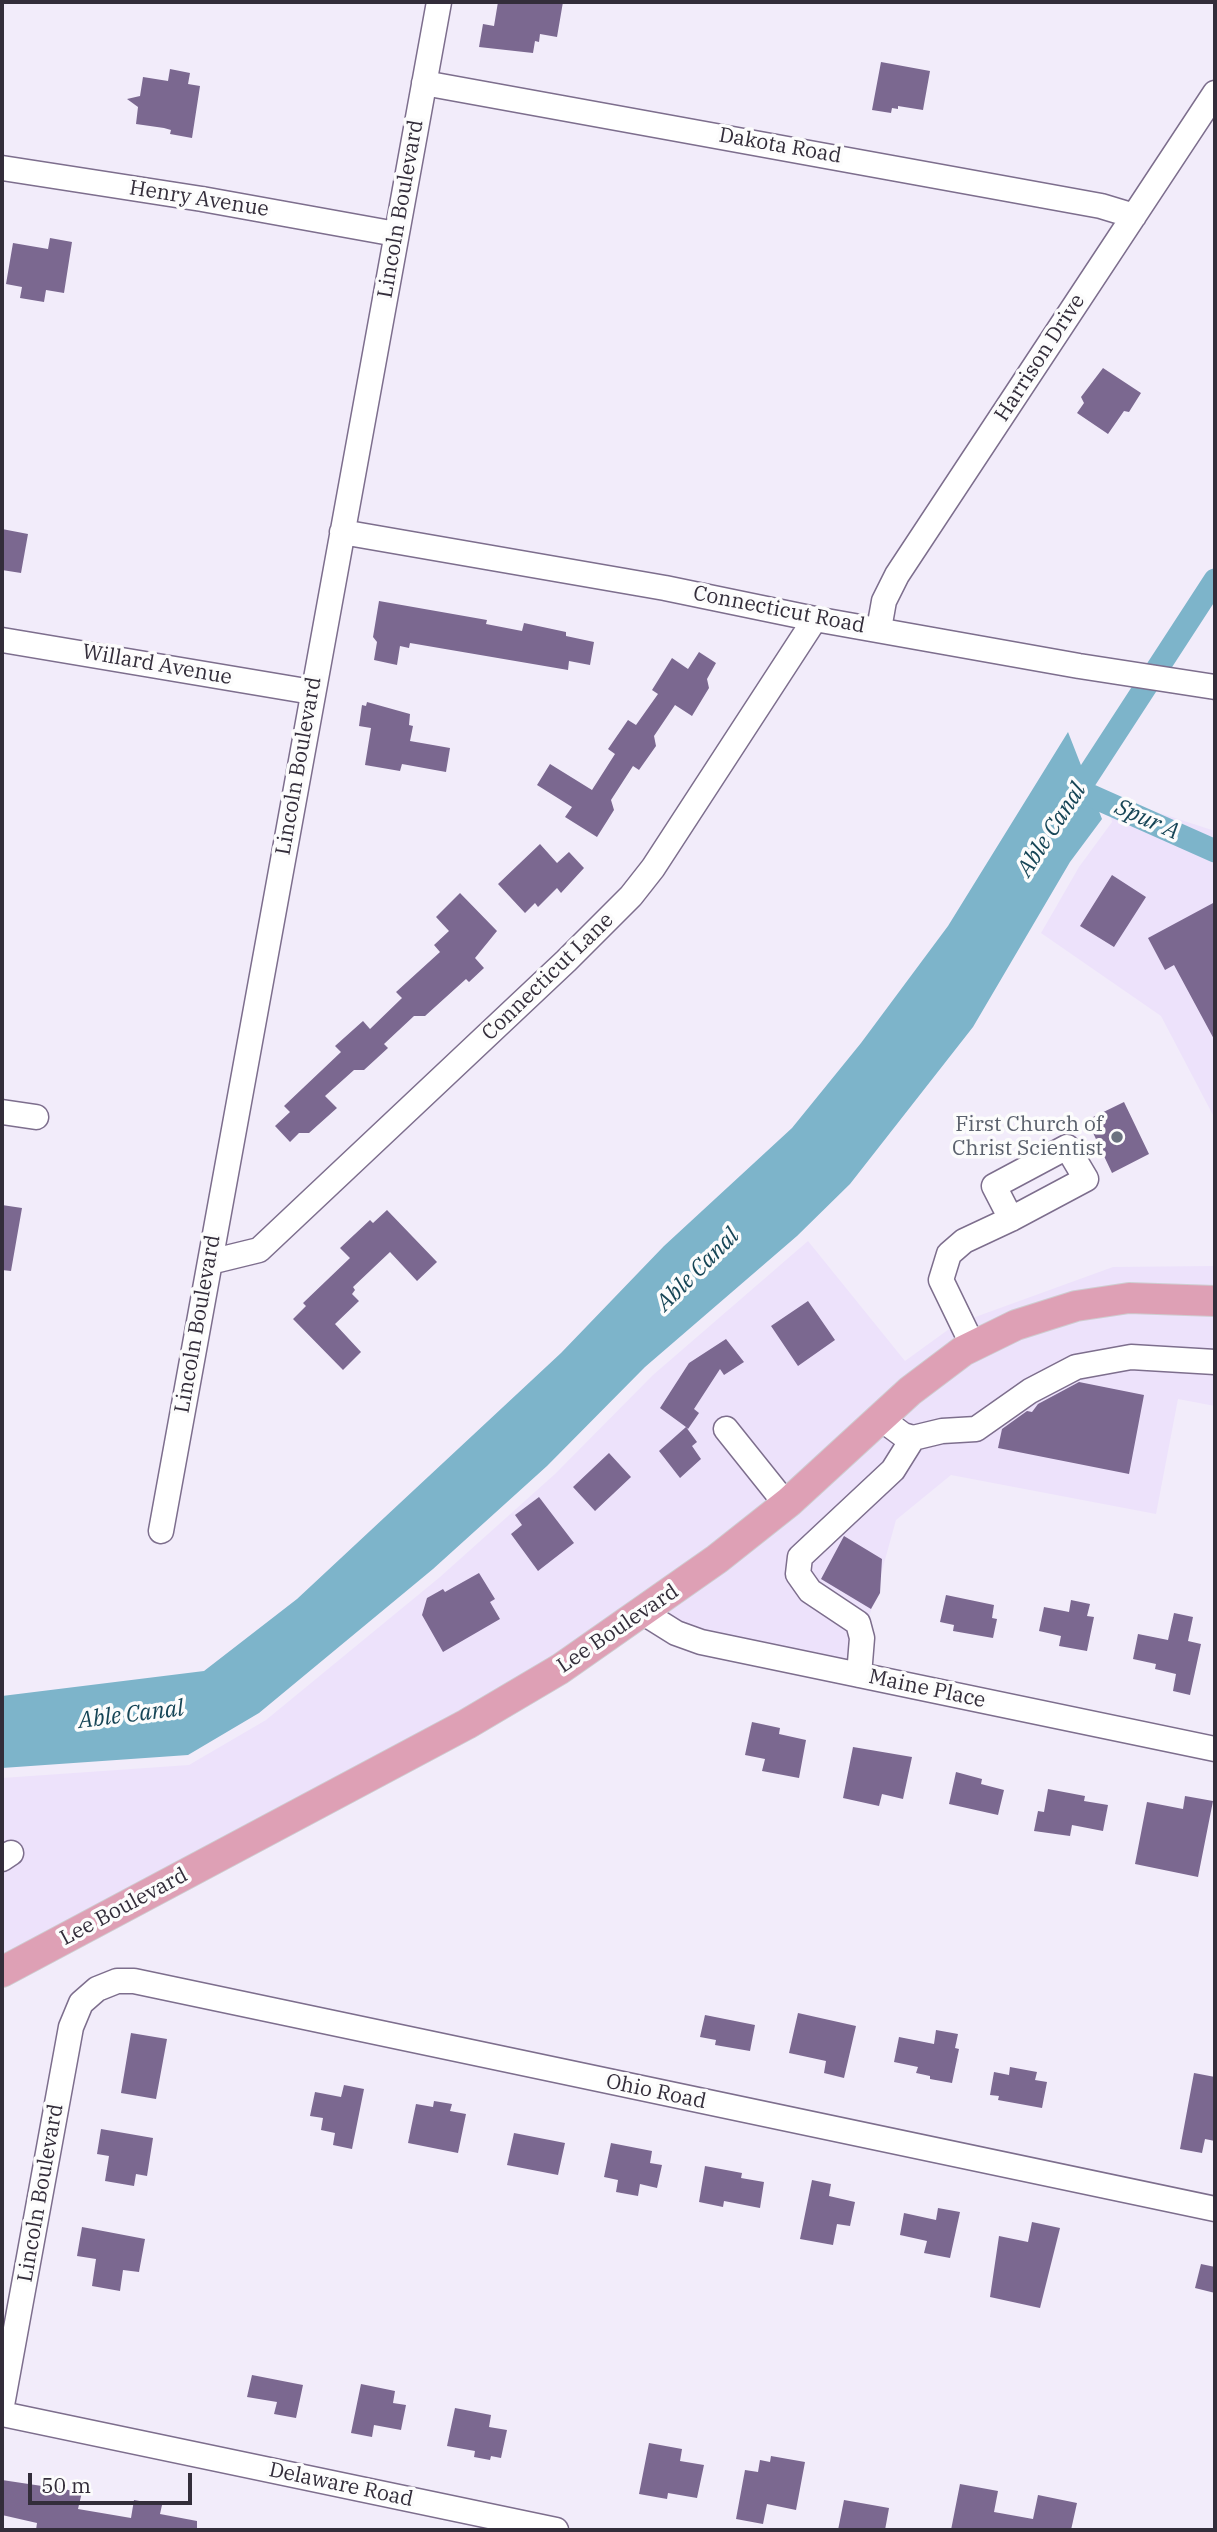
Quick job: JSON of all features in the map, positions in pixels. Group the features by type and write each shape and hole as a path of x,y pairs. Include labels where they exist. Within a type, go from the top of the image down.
{"main road":[{"name":"Lee Boulevard","path":"2,1972 467,1724 560,1669 644,1613 786,1504 939,1368 973,1346 1016,1325 1101,1301 1162,1297 1215,1301"}],"street":[{"name":"Lincoln Boulevard","path":"161,1531 439,2"},
{"name":"Dakota Road","path":"424,83 1101,206 1134,216"},
{"name":"Harrison Drive","path":"879,629 884,601 897,575 1215,93"},
{"name":"Henry Avenue","path":"2,168 202,199 396,234"},
{"name":"Connecticut Road","path":"342,532 665,588 815,619 1079,666 1215,687"},
{"name":"Connecticut Lane","path":"210,1262 259,1250 566,961 631,896 653,868 815,619"},
{"name":"Willard Avenue","path":"2,640 312,692"},
{"path":"2,1112 36,1117"},
{"path":"973,1346 950,1303 941,1280 942,1268 949,1254 964,1241 1010,1219"},
{"path":"880,1418 903,1435 913,1438 942,1431 976,1429 1030,1391 1076,1367 1132,1357 1215,1363"},
{"path":"726,1429 786,1504"},
{"path":"859,1675 862,1637 858,1623 810,1591 798,1574 800,1557 893,1470 913,1438"},
{"name":"Maine Place","path":"644,1613 676,1633 701,1642 1215,1749"},
{"name":"Ohio Road","path":"97,1989 117,1981 134,1981 1215,2209"},
{"name":"Lincoln Boulevard","path":"2,2405 71,2026 81,2003 97,1989"},
{"name":"Delaware Road","path":"2,2414 556,2530"}],"shaded area":[{"path":"1107,796 1215,831 1215,1119 1161,1016 1041,933 1079,867 1112,822"},
{"path":"808,1241 905,1361 956,1324 1113,1267 1215,1266 1215,1289 1071,1295 780,1493 636,1604 460,1714 2,1957 2,1778 189,1765 266,1720 440,1577 555,1474 653,1375"},
{"path":"1103,1312 1215,1312 1215,1406 1178,1399 1156,1514 951,1475 896,1520 857,1661 649,1625 947,1377 1000,1346"}],"water":[{"path":"1068,732 1102,819 1070,862 973,1027 850,1184 797,1236 645,1367 547,1466 433,1569 259,1713 188,1755 2,1768 2,1696 204,1671 297,1599 561,1353 664,1246 792,1128 861,1043 948,926"}],"building":[{"path":"498,2 563,2 557,37 540,34 539,42 535,41 533,53 479,47 483,24 494,26"},
{"path":"881,62 930,71 923,110 898,106 898,109 892,108 891,113 872,110"},
{"path":"170,69 190,73 188,84 200,86 192,138 170,134 171,130 164,128 136,124 138,107 127,99 140,96 143,77 168,81"},
{"path":"50,238 72,242 64,293 46,290 44,302 20,298 22,287 6,284 13,243 48,249"},
{"path":"1103,368 1141,393 1129,412 1124,411 1108,434 1077,413 1084,403 1081,397"},
{"path":"2,529 28,534 21,573 2,570"},
{"path":"379,601 487,620 486,624 522,631 524,623 566,632 566,636 594,642 590,665 569,661 568,670 410,643 409,648 400,646 397,665 374,660 377,642 373,637"},
{"path":"699,652 716,663 707,679 709,688 692,716 675,705 654,736 656,746 639,770 633,766 611,800 614,810 597,837 565,817 572,807 537,785 550,764 592,790 615,754 608,749 628,720 636,725 658,694 652,690 672,658 688,669"},
{"path":"367,702 410,714 409,725 413,726 410,741 450,748 446,772 402,764 400,771 365,765 371,728 359,726 362,705 366,706"},
{"path":"540,844 557,863 569,852 584,868 561,893 557,888 538,907 535,903 525,913 498,884"},
{"path":"1112,875 1146,897 1114,947 1080,926"},
{"path":"460,893 497,931 475,958 484,968 469,982 466,979 425,1016 414,1016 384,1044 388,1048 364,1070 354,1070 325,1096 337,1108 309,1133 299,1133 290,1142 275,1126 290,1112 284,1106 341,1052 335,1046 363,1021 370,1029 402,998 396,992 440,952 434,945 449,931 436,917"},
{"path":"1215,902 1215,1041 1174,965 1165,970 1148,938"},
{"path":"1124,1102 1149,1154 1112,1173 1087,1120"},
{"path":"2,1205 22,1208 11,1271 2,1270"},
{"path":"387,1210 437,1262 417,1281 390,1252 353,1287 355,1290 352,1294 359,1301 335,1324 361,1352 343,1370 293,1319 306,1306 303,1303 350,1258 340,1248 370,1220 373,1223"},
{"path":"808,1301 835,1340 798,1366 771,1326"},
{"path":"726,1339 744,1362 724,1375 720,1369 694,1409 699,1413 688,1429 660,1408 689,1363"},
{"path":"1079,1382 1144,1395 1129,1474 998,1448 1002,1429 1027,1411 1032,1412 1038,1404"},
{"path":"686,1427 697,1442 692,1446 701,1459 680,1478 659,1451"},
{"path":"609,1453 631,1477 595,1511 573,1487"},
{"path":"539,1497 574,1543 538,1571 511,1534 522,1525 515,1515"},
{"path":"844,1536 882,1559 880,1593 871,1609 821,1579"},
{"path":"479,1573 495,1599 490,1602 500,1619 443,1652 422,1615 427,1598 443,1589 445,1592"},
{"path":"946,1595 994,1605 992,1618 997,1619 993,1638 953,1631 954,1625 940,1622"},
{"path":"1071,1600 1090,1604 1087,1616 1094,1617 1087,1651 1059,1646 1061,1636 1039,1631 1044,1607 1069,1612"},
{"path":"1174,1613 1193,1617 1188,1641 1201,1644 1190,1695 1173,1691 1176,1674 1155,1669 1156,1664 1133,1659 1138,1634 1168,1640"},
{"path":"752,1722 780,1728 779,1734 806,1740 799,1778 762,1771 765,1759 745,1755"},
{"path":"853,1747 912,1757 903,1799 882,1794 879,1806 843,1798"},
{"path":"956,1772 982,1779 981,1784 1004,1790 998,1815 949,1804"},
{"path":"1048,1789 1085,1796 1084,1801 1108,1805 1103,1831 1072,1825 1070,1836 1034,1831 1038,1811 1044,1812"},
{"path":"1185,1796 1213,1801 1198,1877 1135,1864 1147,1802 1183,1809"},
{"path":"798,2013 856,2026 844,2078 824,2073 826,2061 789,2053"},
{"path":"705,2015 755,2025 750,2051 715,2045 716,2040 700,2037"},
{"path":"936,2030 958,2034 955,2048 959,2049 952,2083 930,2079 930,2076 916,2073 918,2067 894,2062 899,2037 934,2044"},
{"path":"131,2033 167,2039 156,2099 121,2093"},
{"path":"1010,2067 1037,2072 1035,2080 1047,2082 1042,2108 998,2100 999,2096 990,2095 994,2072 1009,2075"},
{"path":"1194,2073 1215,2077 1215,2141 1205,2139 1202,2153 1180,2149"},
{"path":"344,2085 364,2089 352,2149 333,2145 335,2133 321,2130 323,2118 310,2116 315,2092 341,2097"},
{"path":"434,2101 452,2104 450,2111 466,2114 458,2153 408,2143 416,2104 433,2107"},
{"path":"101,2129 153,2138 147,2176 136,2174 134,2186 105,2181 109,2156 97,2154"},
{"path":"514,2133 565,2143 558,2175 507,2165"},
{"path":"611,2143 652,2151 650,2163 662,2165 657,2188 640,2184 638,2196 616,2192 618,2180 604,2177"},
{"path":"705,2166 742,2173 741,2178 764,2182 760,2208 724,2201 723,2207 699,2202"},
{"path":"812,2180 831,2184 829,2196 855,2202 850,2226 837,2224 833,2245 800,2239"},
{"path":"938,2208 960,2212 950,2258 924,2253 927,2241 900,2235 904,2213 936,2220"},
{"path":"1032,2222 1060,2228 1040,2308 990,2297 999,2236 1028,2242"},
{"path":"82,2227 145,2239 139,2272 123,2270 120,2291 92,2286 96,2259 77,2256"},
{"path":"1201,2264 1215,2267 1215,2293 1195,2288"},
{"path":"252,2375 303,2385 296,2418 274,2414 277,2402 247,2397"},
{"path":"361,2384 395,2391 393,2403 406,2405 401,2430 374,2425 372,2437 351,2433"},
{"path":"455,2408 491,2415 489,2427 507,2430 501,2458 491,2456 490,2460 474,2457 475,2451 447,2446"},
{"path":"649,2443 682,2449 680,2461 704,2465 697,2498 668,2493 667,2499 639,2494"},
{"path":"771,2456 805,2462 796,2510 767,2504 763,2524 736,2519 745,2470 758,2472 760,2460 770,2462"},
{"path":"2,2480 82,2492 78,2509 131,2518 134,2500 162,2505 160,2514 197,2521 197,2530 36,2530 37,2523 2,2515"},
{"path":"960,2484 998,2491 994,2512 1033,2519 1038,2495 1077,2503 1071,2530 951,2530"},
{"path":"844,2500 889,2508 885,2530 838,2530"}],"waterway":[{"name":"Able Canal","path":"1070,803 1215,580"},
{"name":"Spur A","path":"1078,790 1215,851"}],"place":[{"name":"First Church of Christ Scientist","path":"1117,1137"}]}
